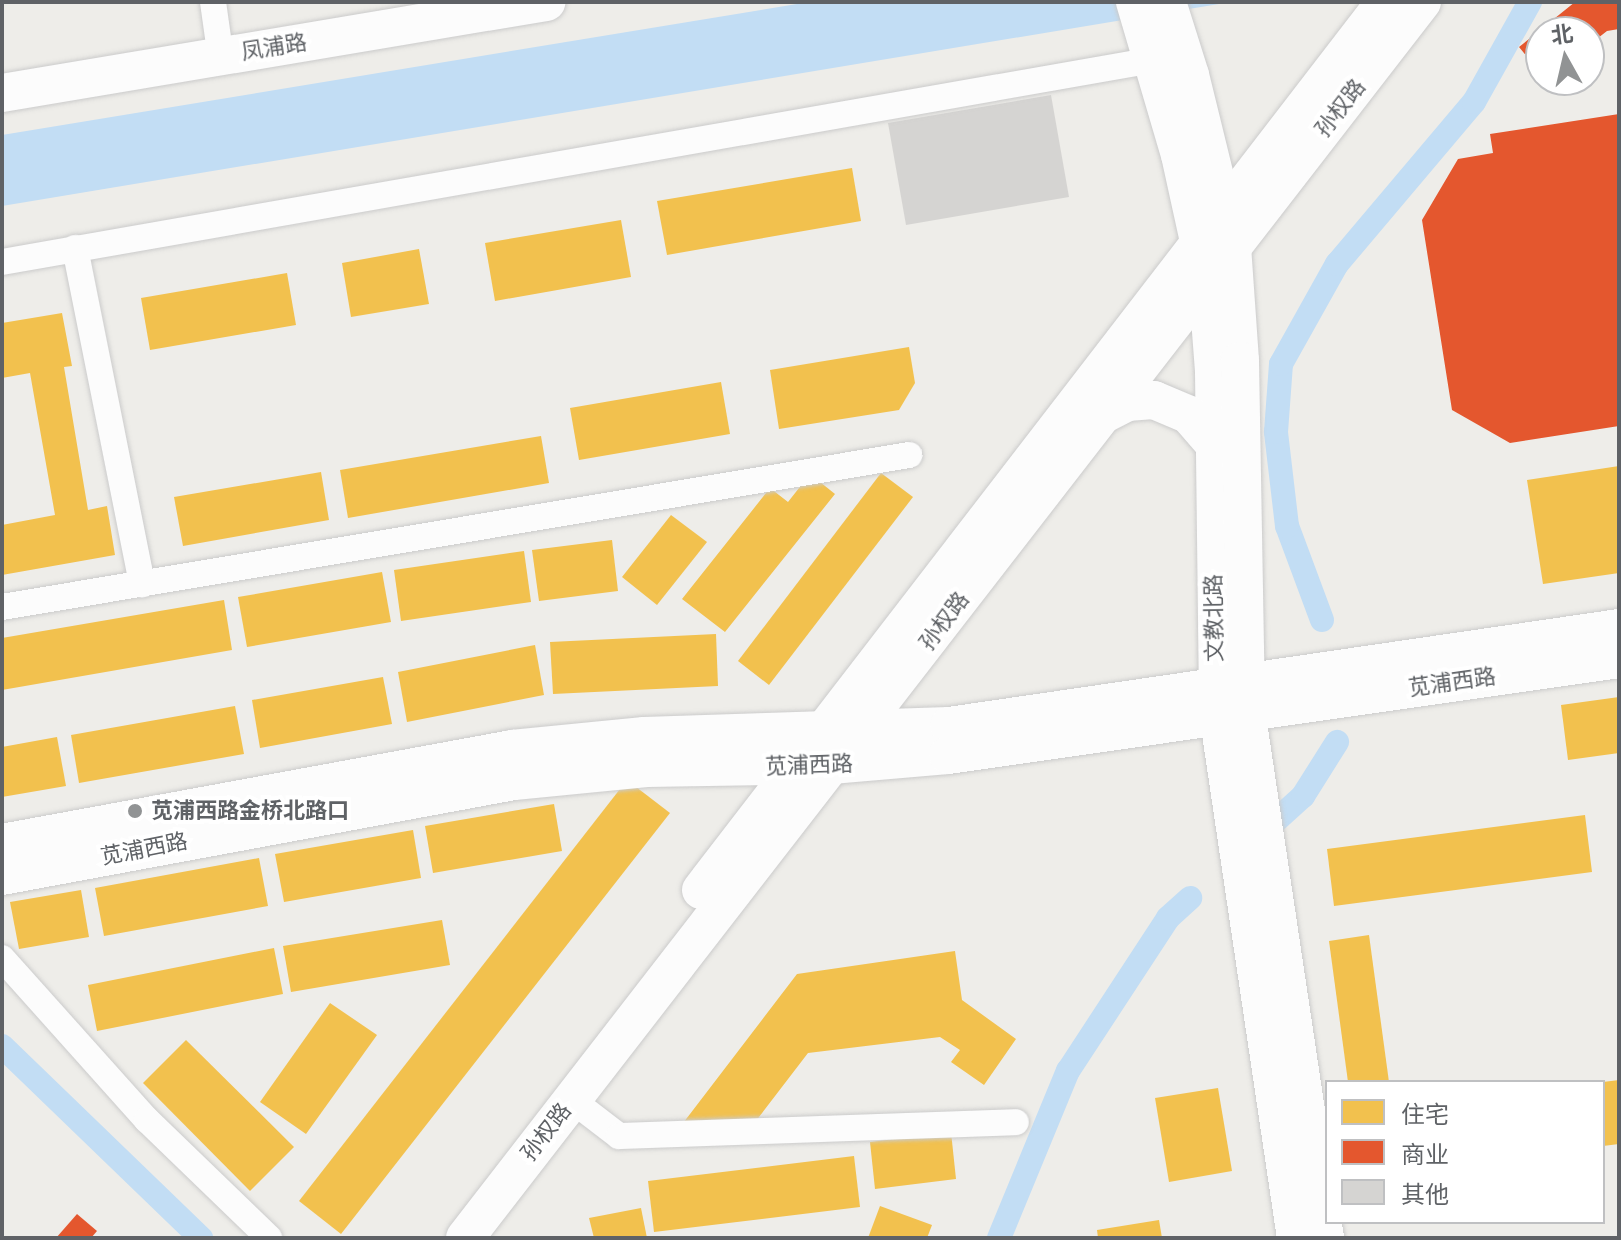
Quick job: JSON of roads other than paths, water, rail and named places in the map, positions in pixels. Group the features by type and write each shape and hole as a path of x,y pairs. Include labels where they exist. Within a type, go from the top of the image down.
{"street":[{"name":"凤浦路","path":"2,71 216,19 429,2"},
{"name":"凤浦路","path":"2,93 546,2"},
{"name":"孙权路","path":"465,1238 572,1100 827,749 1102,415 1213,255 1225,209 1385,2"},
{"name":"孙权路","path":"435,1238 827,749 1213,255 1422,2"},
{"path":"2,262 1156,27 1225,209"},
{"name":"文教北路","path":"1156,27 1240,361 1230,697"},
{"path":"75,248 142,584"},
{"name":"文教北路","path":"1213,255 1214,444 1230,697 1260,903 1296,1238"},
{"path":"1102,415 1127,402 1154,400 1189,415 1214,444"},
{"path":"2,607 909,455"},
{"name":"苋浦西路","path":"1230,697 1619,628"},
{"name":"苋浦西路","path":"2,876 514,781 827,749 949,726 1619,659"},
{"name":"苋浦西路","path":"2,843 512,749 644,736 827,749"},
{"name":"文教北路","path":"1260,903 1325,1238"},
{"path":"2,958 147,1120 269,1238"},
{"path":"572,1100 619,1136 1016,1122"}],"water":[{"path":"809,2 1231,2 2,206 2,135"}],"waterway":[{"path":"1322,620 1287,526 1276,432 1281,364 1337,264 1474,102 1530,2"},
{"path":"1272,824 1303,796 1337,742"},
{"path":"999,1238 1068,1071 1168,918 1190,898"},
{"path":"2,1046 201,1238"}],"place":[{"name":"苋浦西路金桥北路口","path":"135,811"}]}
